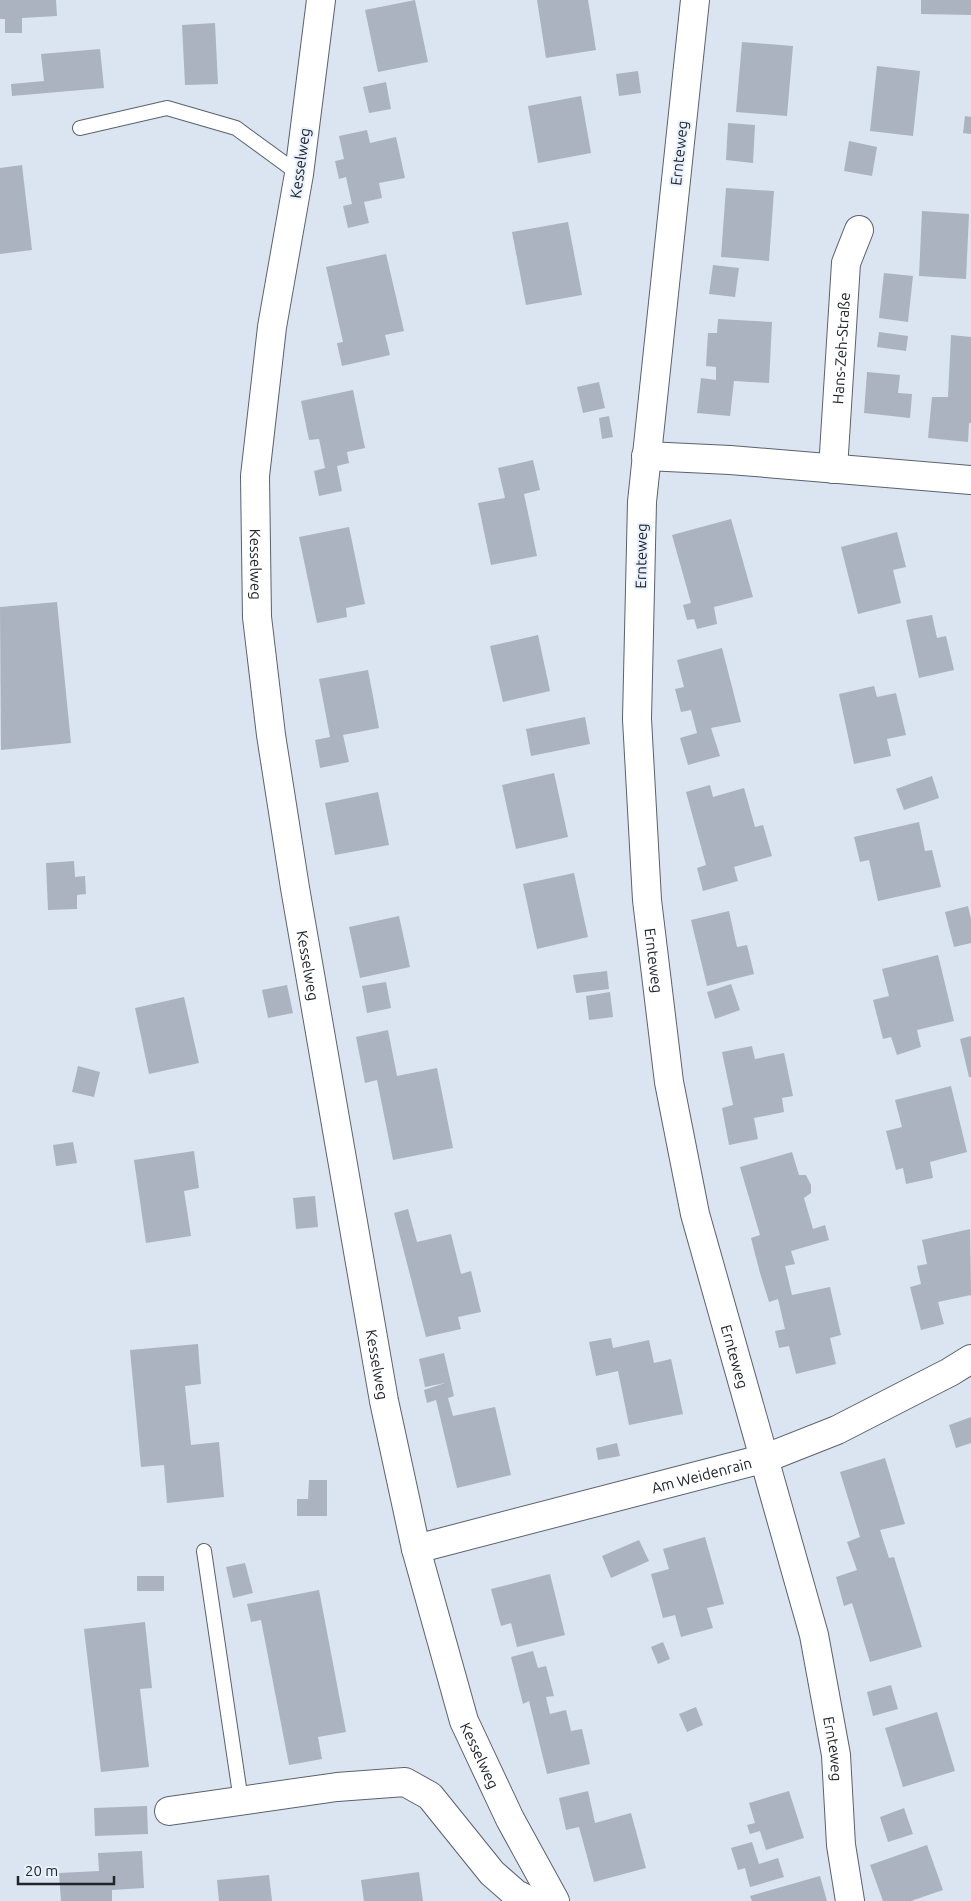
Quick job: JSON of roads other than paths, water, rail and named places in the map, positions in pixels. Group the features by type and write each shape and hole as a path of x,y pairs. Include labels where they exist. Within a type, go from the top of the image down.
{"street":[{"name":"Kesselweg","path":"321,0 299,174 272,327 255,476 257,617 271,735 295,888 384,1401 416,1549 464,1721 510,1819 555,1901"},
{"name":"Ernteweg","path":"695,0 642,502 636,719 647,900 670,1082 696,1214 766,1458 814,1635 836,1755 841,1845 850,1901"},
{"name":"Hans-Zeh-Straße","path":"833,468 846,263 859,230"},
{"path":"646,456 833,468 971,480"},
{"name":"Am Weidenrain","path":"416,1549 766,1458 837,1430 950,1372 971,1359"},
{"path":"169,1811 337,1787 405,1782 430,1796 492,1873 516,1894 530,1901"}],"lane":[{"path":"80,128 167,108 236,128 299,174"},
{"path":"204,1551 241,1801"}]}
